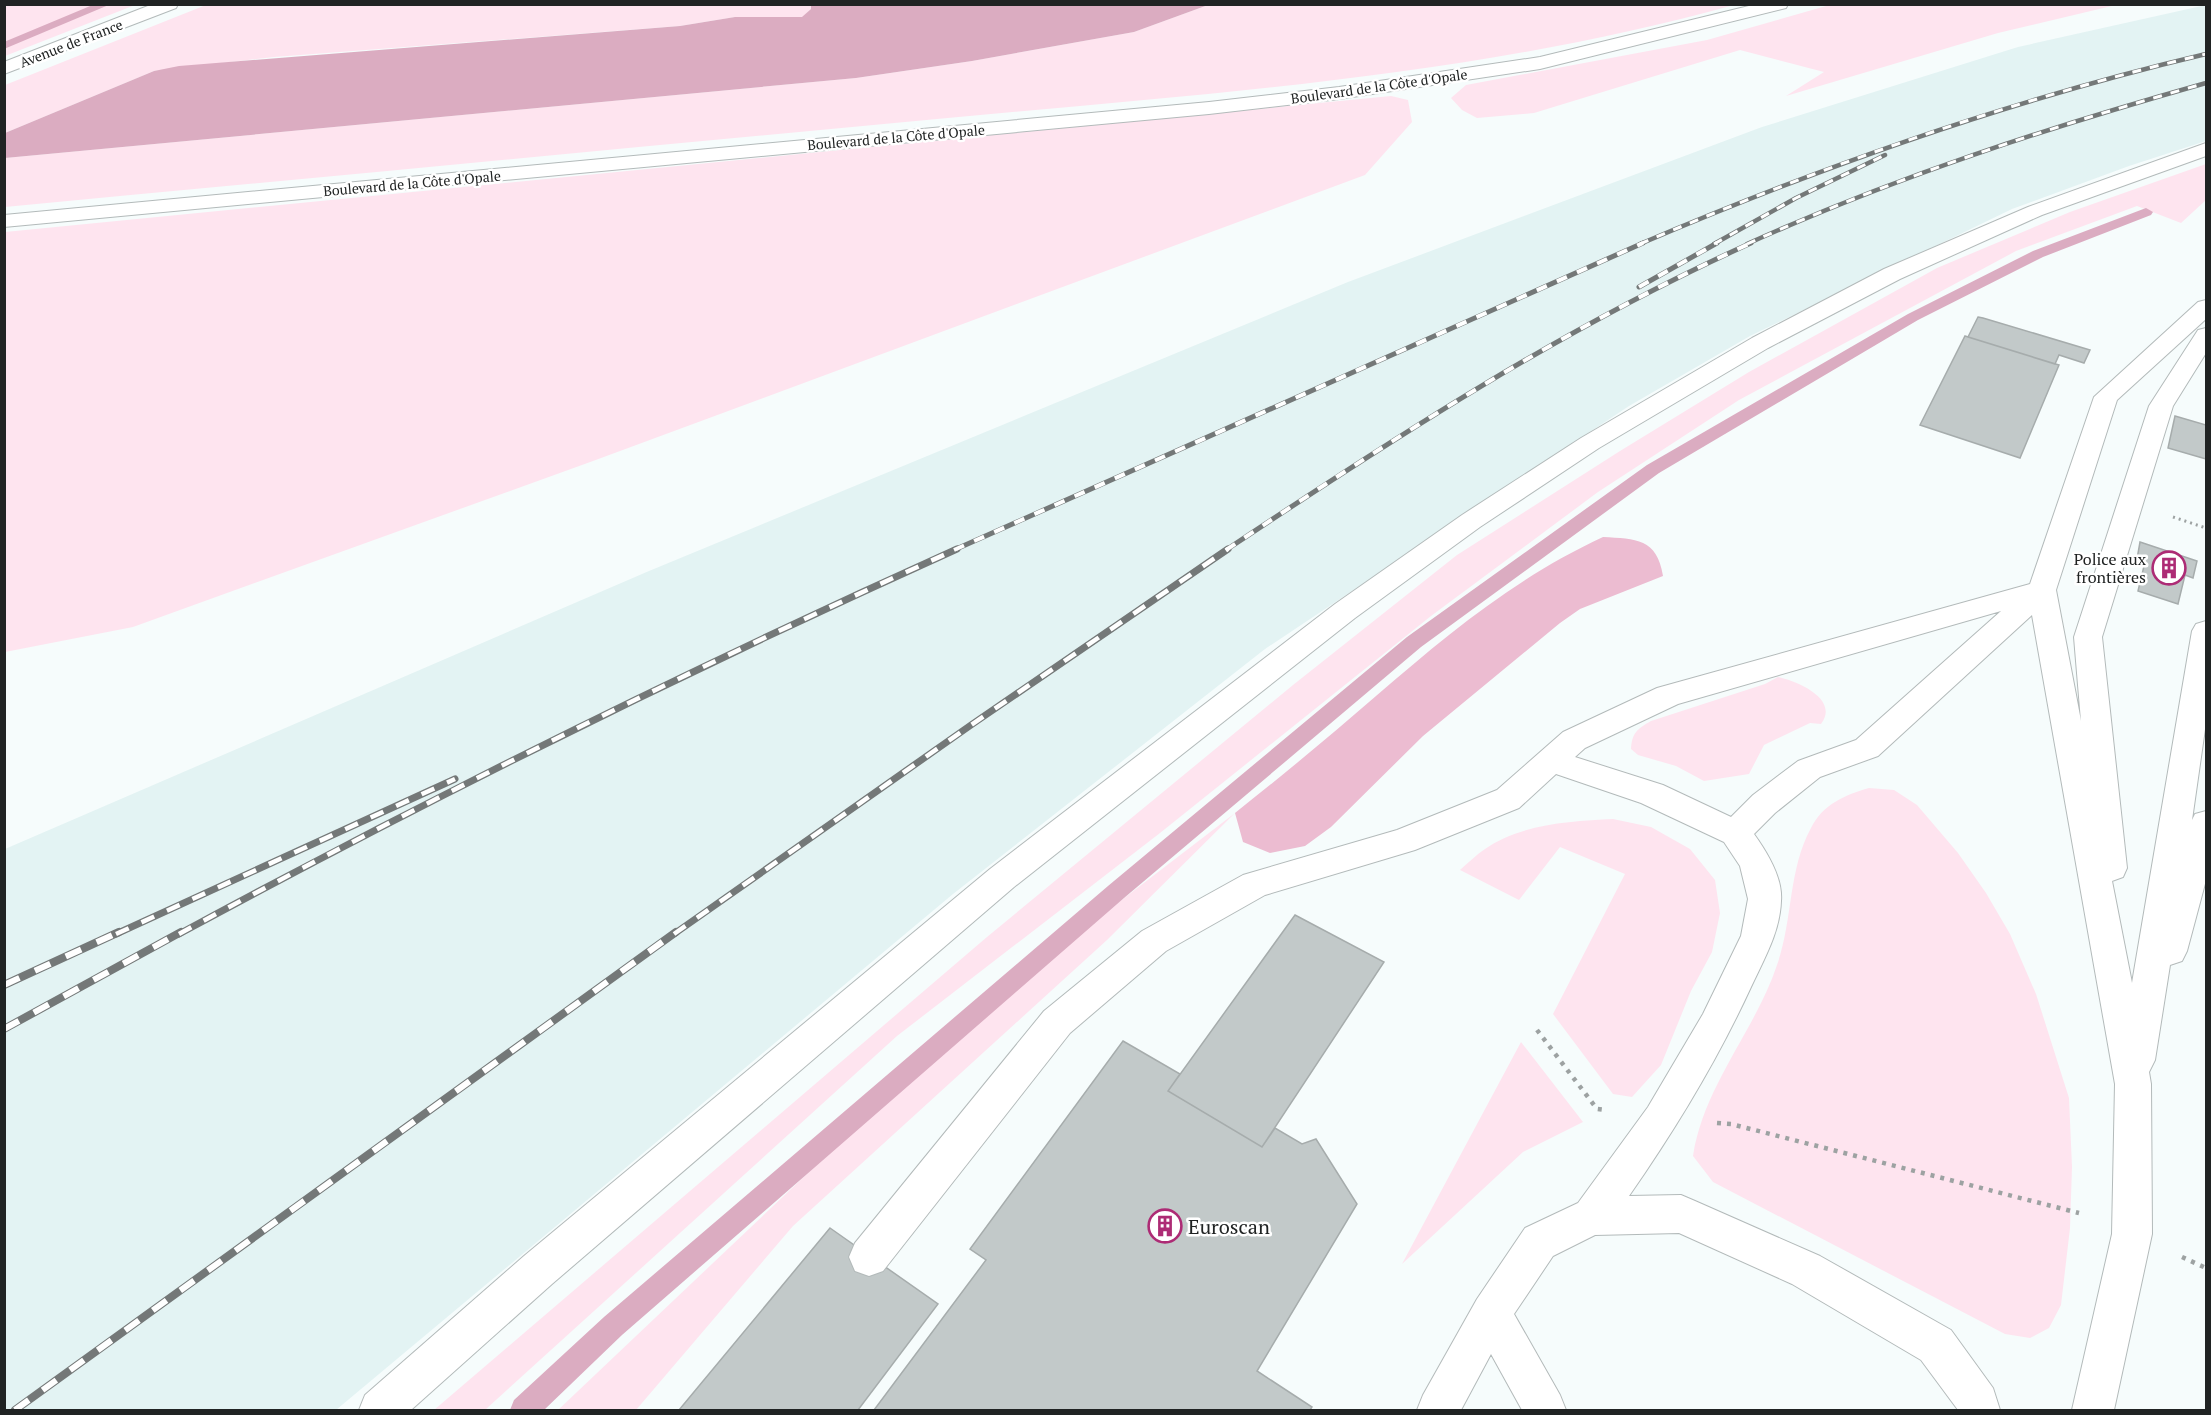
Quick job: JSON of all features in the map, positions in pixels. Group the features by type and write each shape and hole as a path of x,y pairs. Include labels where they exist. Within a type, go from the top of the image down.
{"lane":[{"name":"Avenue de France","path":"4,69 170,4"},
{"name":"Boulevard de la Côte d'Opale","path":"4,221 1209,108 1339,93 1540,63 1780,4"},
{"path":"380,1410 538,1270 1002,878 1345,611 1471,521 1600,437 1760,343 1892,274 2035,212 2206,148"},
{"path":"2133,1084 2042,590 2106,397 2206,307"},
{"path":"2093,1410 2132,1234 2133,1084 2088,638 2129,502 2162,406 2206,335"},
{"path":"869,1257 1056,1022 1154,941 1255,884 1404,841 1508,798 1574,740 1668,696 2042,590"},
{"path":"1735,833 1764,804 1809,769 1867,748 2042,590"},
{"path":"2133,1084 2206,631"},
{"path":"1551,761 1652,794 1735,833 1756,862 1766,899 1758,936 1716,1024 1661,1119 1592,1215"},
{"path":"2133,1084 2206,823"},
{"path":"1438,1410 1491,1313 1539,1242 1592,1215 1681,1214 1806,1270 1936,1345 1978,1403 1979,1410"},
{"path":"1491,1313 1545,1410"}],"path":[{"path":"1537,1030 1597,1108 1661,1119 1731,1124 2070,1209 2206,1268"}],"shaded area":[{"path":"5,4 135,4 135,5 5,56"},
{"path":"1833,4 2116,5 1998,33 1786,96 1824,72 1740,50 1534,113 1477,118 1462,110 1451,98 1466,85 1707,40"},
{"path":"206,5 811,5 811,9 803,17 735,17 680,26 274,57 154,71 5,133 5,85"},
{"path":"811,5 1208,5 1134,32 972,61 856,78 5,158 5,133 154,71 179,66 680,26 735,17 802,17 811,9"},
{"path":"1208,5 1734,5 1636,30 1538,50 1338,80 1138,101 5,207 5,158 856,78 972,61 1134,32"},
{"path":"2206,5 2206,141 2129,166 2012,209 1750,336 1629,406 1265,649 953,894 336,1410 5,1410 5,849 649,571 1348,282 1762,127 2018,47"},
{"path":"1391,96 1408,100 1412,122 1365,175 593,461 133,627 5,652 5,232"},
{"path":"2206,164 2206,200 2181,223 2137,206 2016,251 1739,400 1598,492 1431,616 1160,833 897,1036 485,1410 434,1410 987,937 1293,685 1457,555 1749,372 1937,268 2070,212"},
{"path":"1603,537 1635,540 1650,547 1656,554 1663,576 1580,609 1560,623 1423,736 1331,827 1305,846 1270,853 1243,842 1235,813 1430,650 1484,608 1541,570"},
{"path":"1778,677 1805,687 1814,693 1825,707 1825,715 1821,724 1810,723 1764,745 1749,774 1704,781 1676,766 1638,755 1631,749 1636,732 1651,721 1765,684"},
{"path":"1869,788 1894,790 1917,805 1958,853 1986,893 2010,934 2036,994 2069,1098 2072,1167 2070,1228 2061,1305 2049,1328 2030,1338 2005,1334 1713,1182 1693,1156 1708,1105 1768,989 1777,965 1786,931 1798,861 1811,828 1822,813 1835,802"},
{"path":"1235,813 1107,940 793,1226 636,1410 558,1410 829,1153 1093,922"},
{"path":"1613,819 1651,827 1690,849 1715,880 1720,913 1712,952 1691,991 1661,1065 1632,1097 1613,1094 1553,1014 1625,874 1560,847 1519,900 1460,870 1485,849 1514,834 1547,825"},
{"path":"1521,1042 1583,1122 1523,1152 1402,1264"}],"building":[{"path":"1978,317 2090,350 2084,363 2059,355 2055,364 1968,337"},
{"path":"1965,336 2059,365 2020,458 1920,425"},
{"path":"2175,416 2206,425 2206,459 2168,448"},
{"name":"Police aux frontières","path":"2140,542 2197,561 2193,578 2185,575 2178,604 2138,591 2145,562 2137,559"},
{"path":"1295,915 1384,962 1262,1147 1168,1091"},
{"name":"Euroscan","path":"1123,1041 1180,1074 1168,1091 1262,1147 1275,1128 1302,1144 1316,1139 1357,1204 1257,1371 1312,1407 1310,1410 874,1410 986,1260 970,1249"},
{"path":"830,1228 938,1304 858,1410 679,1410"}],"waterway":[{"path":"4,46 106,4"},
{"path":"524,1410 613,1326 1116,892 1414,642 1653,469 1913,317 2038,254 2146,212"}],"railway":[{"path":"1640,244 1779,187 1919,137 2061,92 2206,54"},
{"path":"1747,244 1916,175 2089,117 2206,83"},
{"path":"1714,244 1796,198 1885,155"},
{"path":"954,550 1643,243"},
{"path":"1639,287 1717,243"},
{"path":"1226,550 1418,425 1547,347 1681,276 1751,243"},
{"path":"179,934 371,832 565,734 957,549"},
{"path":"674,934 971,725 1228,549"},
{"path":"116,934 455,779"},
{"path":"4,985 119,932"},
{"path":"4,1029 181,932"},
{"path":"15,1410 676,932"}],"place":[{"name":"Police aux frontières","path":"2169,568"},
{"name":"Euroscan","path":"1165,1226"}]}
